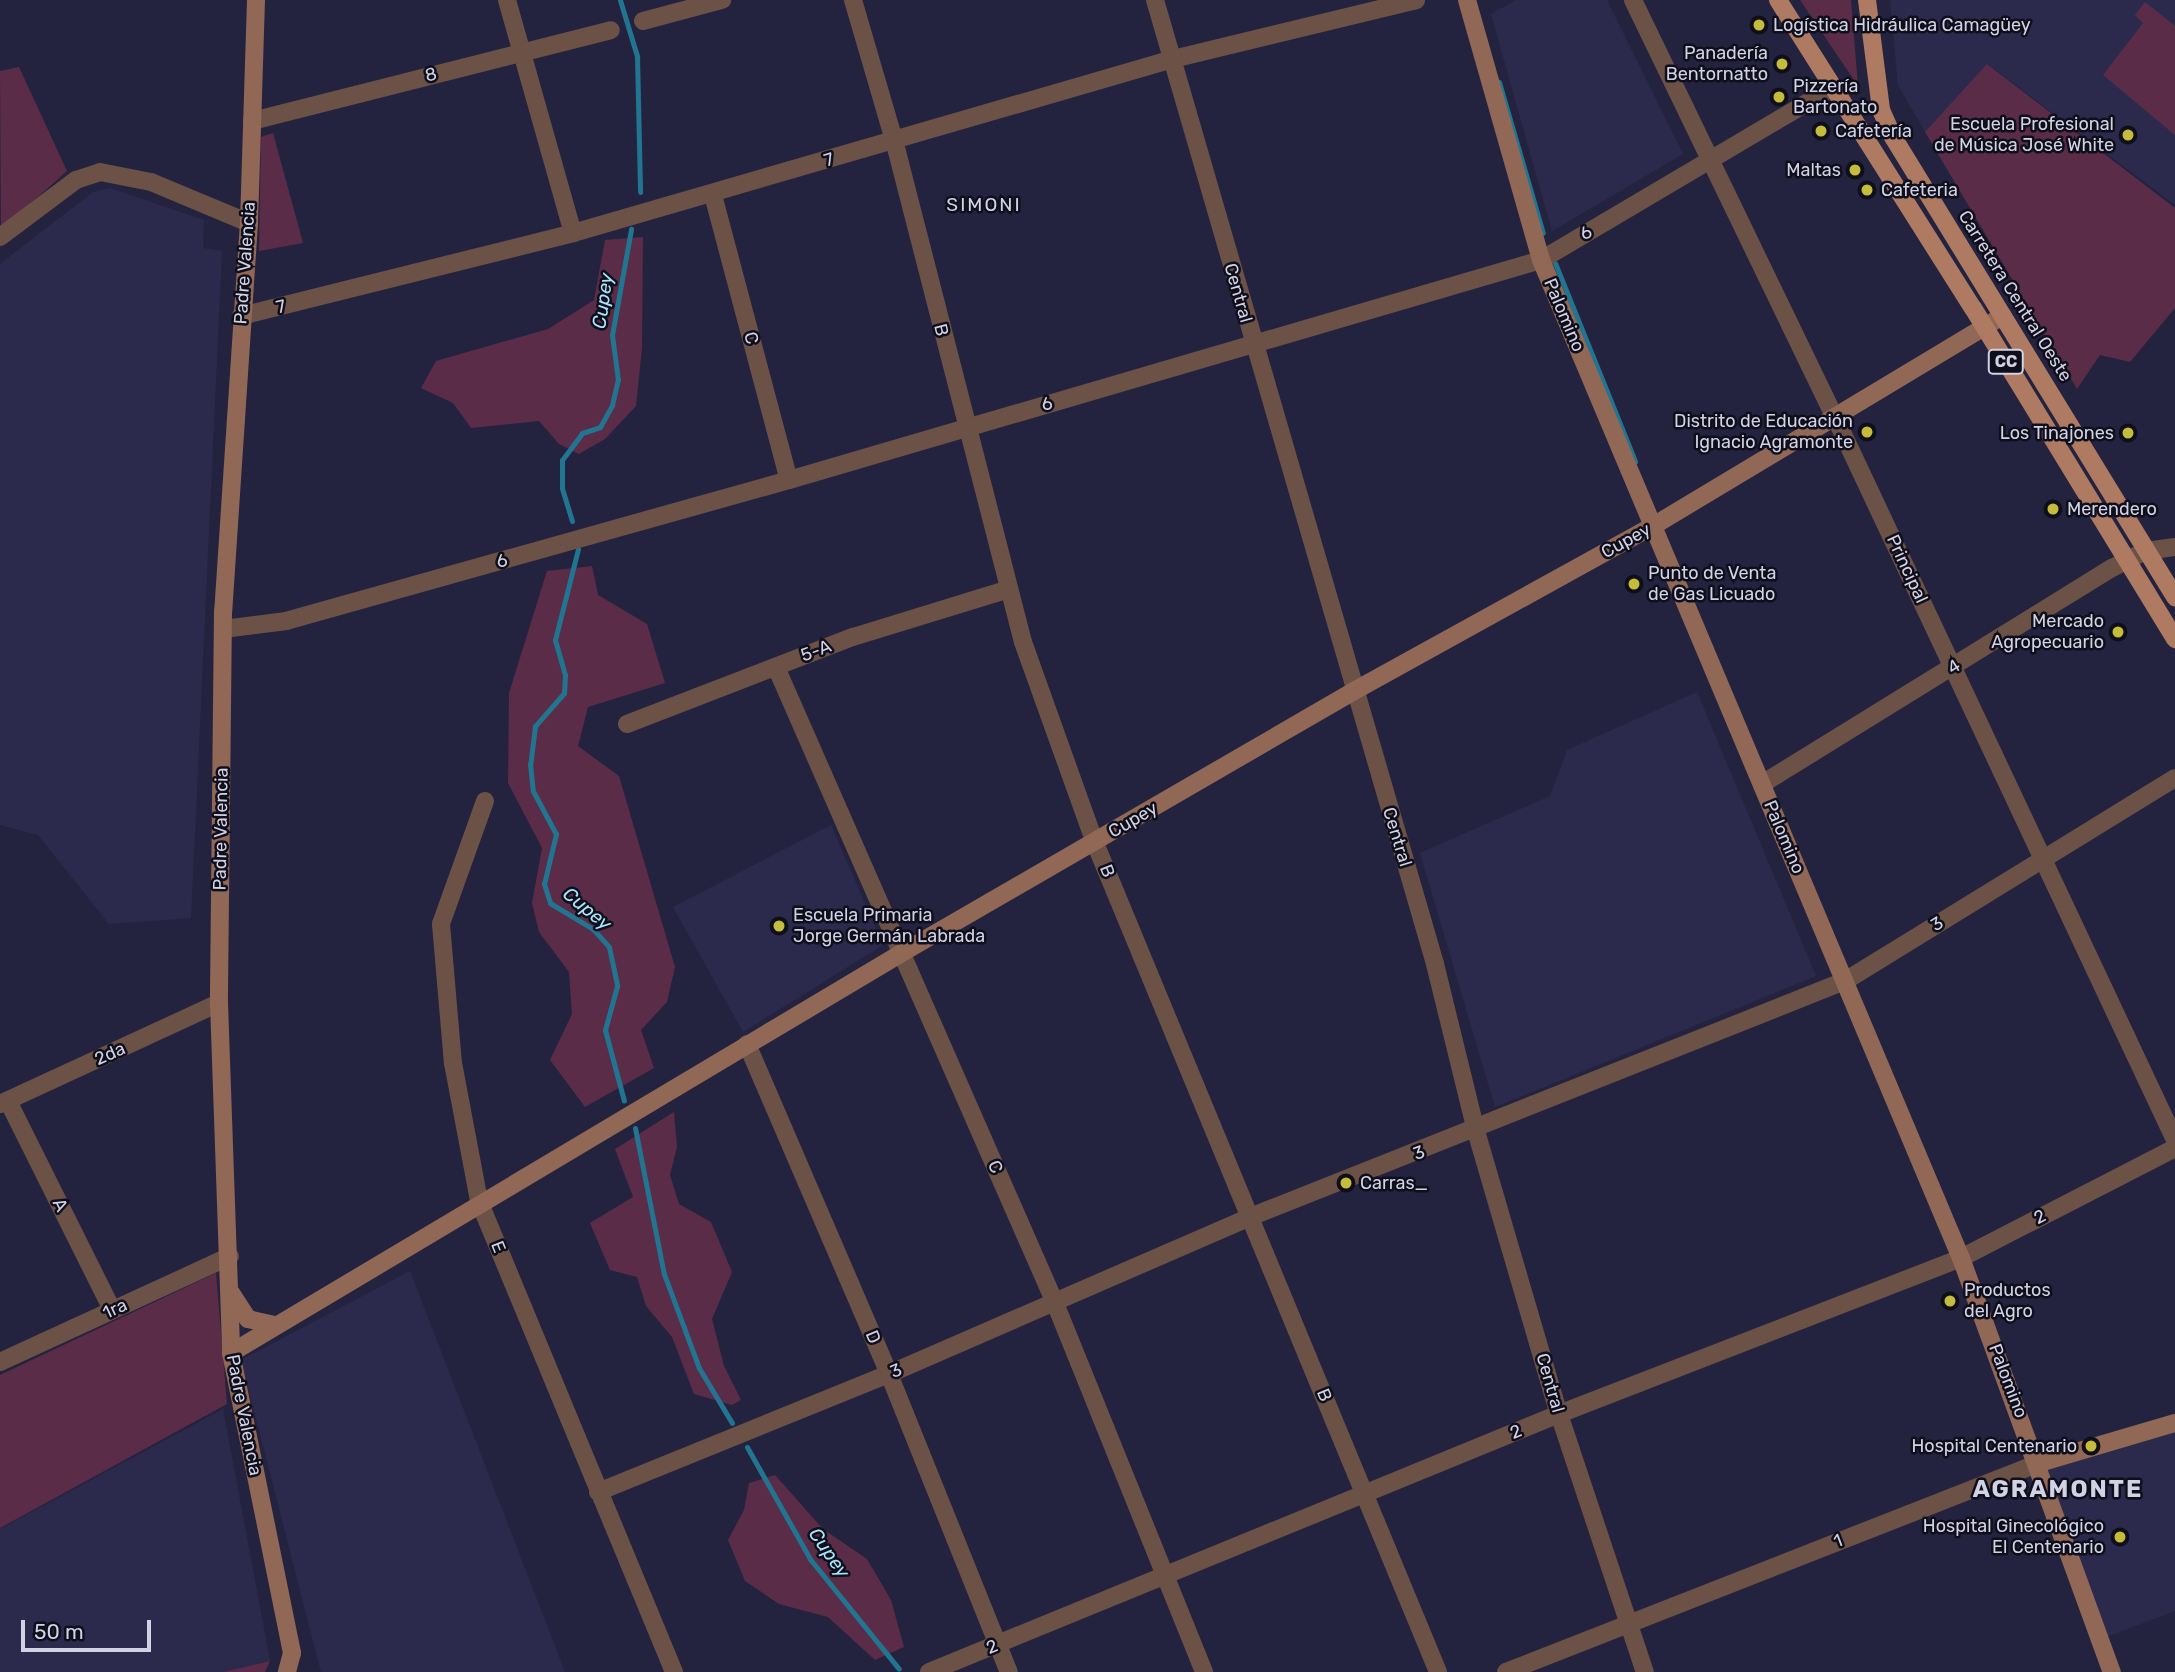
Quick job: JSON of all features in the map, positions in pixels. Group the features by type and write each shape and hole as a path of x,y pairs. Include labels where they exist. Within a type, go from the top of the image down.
{"main road":[{"name":"CC","path":"1778,0 1985,328 2175,639"},
{"name":"Carretera Central Oeste","path":"1867,0 1881,110 1893,137 2175,597"}],"street":[{"name":"Padre Valencia","path":"256,0 249,223 223,629 219,1003 230,1256 231,1353 292,1653 287,1672"},
{"path":"508,0 573,233"},
{"path":"643,21 722,0"},
{"name":"B","path":"853,0 894,140 965,428 1009,589 1095,843 1438,1672"},
{"name":"Central","path":"1155,0 1252,343 1435,964 1476,1131 1559,1414 1645,1672"},
{"name":"7","path":"241,316 713,195 1172,59 1416,0"},
{"name":"Palomino","path":"1467,0 1541,260 1961,1258 2039,1463 2112,1672"},
{"name":"Principal","path":"1633,0 1836,419 2175,1140"},
{"name":"8","path":"252,121 611,30"},
{"name":"6","path":"223,629 286,621 789,481 1541,260 1833,87"},
{"path":"0,237 76,180 100,172 151,183 249,223"},
{"name":"C","path":"713,195 789,481"},
{"name":"Cupey","path":"231,1353 479,1201 900,954 1354,691 1653,526 1836,419 2003,316"},
{"name":"4","path":"1762,784 2126,561 2146,551 2175,547"},
{"name":"5-A","path":"627,724 853,637 1009,589"},
{"name":"C","path":"776,667 1055,1303 1204,1672"},
{"name":"3","path":"598,1492 889,1374 1250,1217 1476,1131 1845,981 2175,778"},
{"name":"E","path":"485,801 441,924 453,1063 479,1201 674,1672"},
{"name":"2da","path":"4,1102 219,1003"},
{"name":"D","path":"747,1044 889,1374 1009,1672"},
{"name":"A","path":"4,1102 112,1310"},
{"name":"2","path":"929,1672 1559,1414 1961,1258 2175,1148"},
{"name":"1ra","path":"0,1362 230,1256"},
{"path":"230,1293 248,1319 274,1325"},
{"name":"1","path":"1506,1672 2039,1463 2175,1423"}],"shaded area":[{"path":"1516,0 1607,0 1683,154 1552,231 1491,14"},
{"path":"1800,0 1851,0 1858,86"},
{"name":"Escuela Profesional de Música José White","path":"1890,0 2175,0 2175,205 1988,64 1925,132 1898,85"},
{"path":"2145,2 2175,26 2175,135 2103,75 2143,23 2135,15"},
{"path":"1987,64 2175,208 2175,308 2130,362 2100,355 2077,389 1925,132"},
{"path":"19,67 67,171 1,230 0,71"},
{"path":"273,133 303,243 259,251 261,137"},
{"path":"110,188 204,220 203,248 222,251 191,918 109,924 38,835 0,825 0,264 93,192"},
{"path":"643,237 642,348 636,406 605,439 579,454 559,444 539,421 471,428 453,403 421,388 436,361 548,329 594,300 605,240"},
{"path":"592,566 598,595 647,624 665,683 588,707 578,746 619,776 675,967 667,1002 641,1030 654,1068 585,1107 550,1060 572,1014 569,972 539,932 532,903 542,848 508,783 509,693 547,571"},
{"path":"1697,692 1816,976 1495,1107 1420,853 1550,796 1567,750"},
{"name":"Escuela Primaria Jorge Germán Labrada","path":"831,825 883,945 743,1032 673,907"},
{"path":"674,1112 677,1147 670,1175 679,1204 711,1222 732,1272 712,1319 724,1366 741,1400 732,1405 694,1394 672,1337 646,1306 637,1277 610,1270 590,1223 633,1197 615,1149"},
{"path":"410,1271 565,1672 321,1672 241,1360"},
{"path":"216,1273 227,1404 0,1528 0,1375"},
{"path":"223,1409 270,1661 223,1672 0,1672 0,1529"},
{"name":"Hospital Ginecológico El Centenario","path":"2175,1423 2175,1611 2101,1639 2039,1463"},
{"path":"775,1475 823,1529 867,1559 891,1600 904,1647 875,1660 828,1617 779,1604 745,1581 728,1540 744,1510 749,1483"},
{"path":"270,1661 265,1672 223,1672"}],"waterway":[{"name":"Cupey","path":"620,0 637,56 640,192"},
{"path":"1499,82 1543,233"},
{"name":"Cupey","path":"572,521 562,488 562,460 582,433 600,427 612,405 618,380 612,335 631,229"},
{"path":"1555,263 1635,461"},
{"name":"Cupey","path":"578,549 555,640 565,675 564,693 535,726 530,764 533,791 556,834 544,884 550,903 593,929 609,947 617,986 605,1030 624,1101"},
{"name":"Cupey","path":"635,1128 664,1274 699,1368 732,1423"},
{"name":"Cupey","path":"747,1447 810,1559 899,1669"}],"place":[{"name":"Logística Hidráulica Camagüey","path":"1759,25"},
{"name":"Panadería Bentornatto","path":"1782,64"},
{"name":"Pizzería Bartonato","path":"1779,97"},
{"name":"Cafetería","path":"1821,131"},
{"name":"Escuela Profesional de Música José White","path":"2128,135"},
{"name":"Maltas","path":"1855,170"},
{"name":"Cafeteria","path":"1867,190"},
{"name":"Distrito de Educación Ignacio Agramonte","path":"1867,432"},
{"name":"Los Tinajones","path":"2128,433"},
{"name":"Merendero","path":"2053,509"},
{"name":"Punto de Venta de Gas Licuado","path":"1634,584"},
{"name":"Mercado Agropecuario","path":"2118,632"},
{"name":"Escuela Primaria Jorge Germán Labrada","path":"779,926"},
{"name":"Carras_","path":"1346,1183"},
{"name":"Productos del Agro","path":"1950,1301"},
{"name":"Hospital Centenario","path":"2091,1446"},
{"name":"Hospital Ginecológico El Centenario","path":"2120,1537"}],"district":[{"name":"SIMONI","path":"984,205"},
{"name":"AGRAMONTE","path":"2058,1490"}]}
